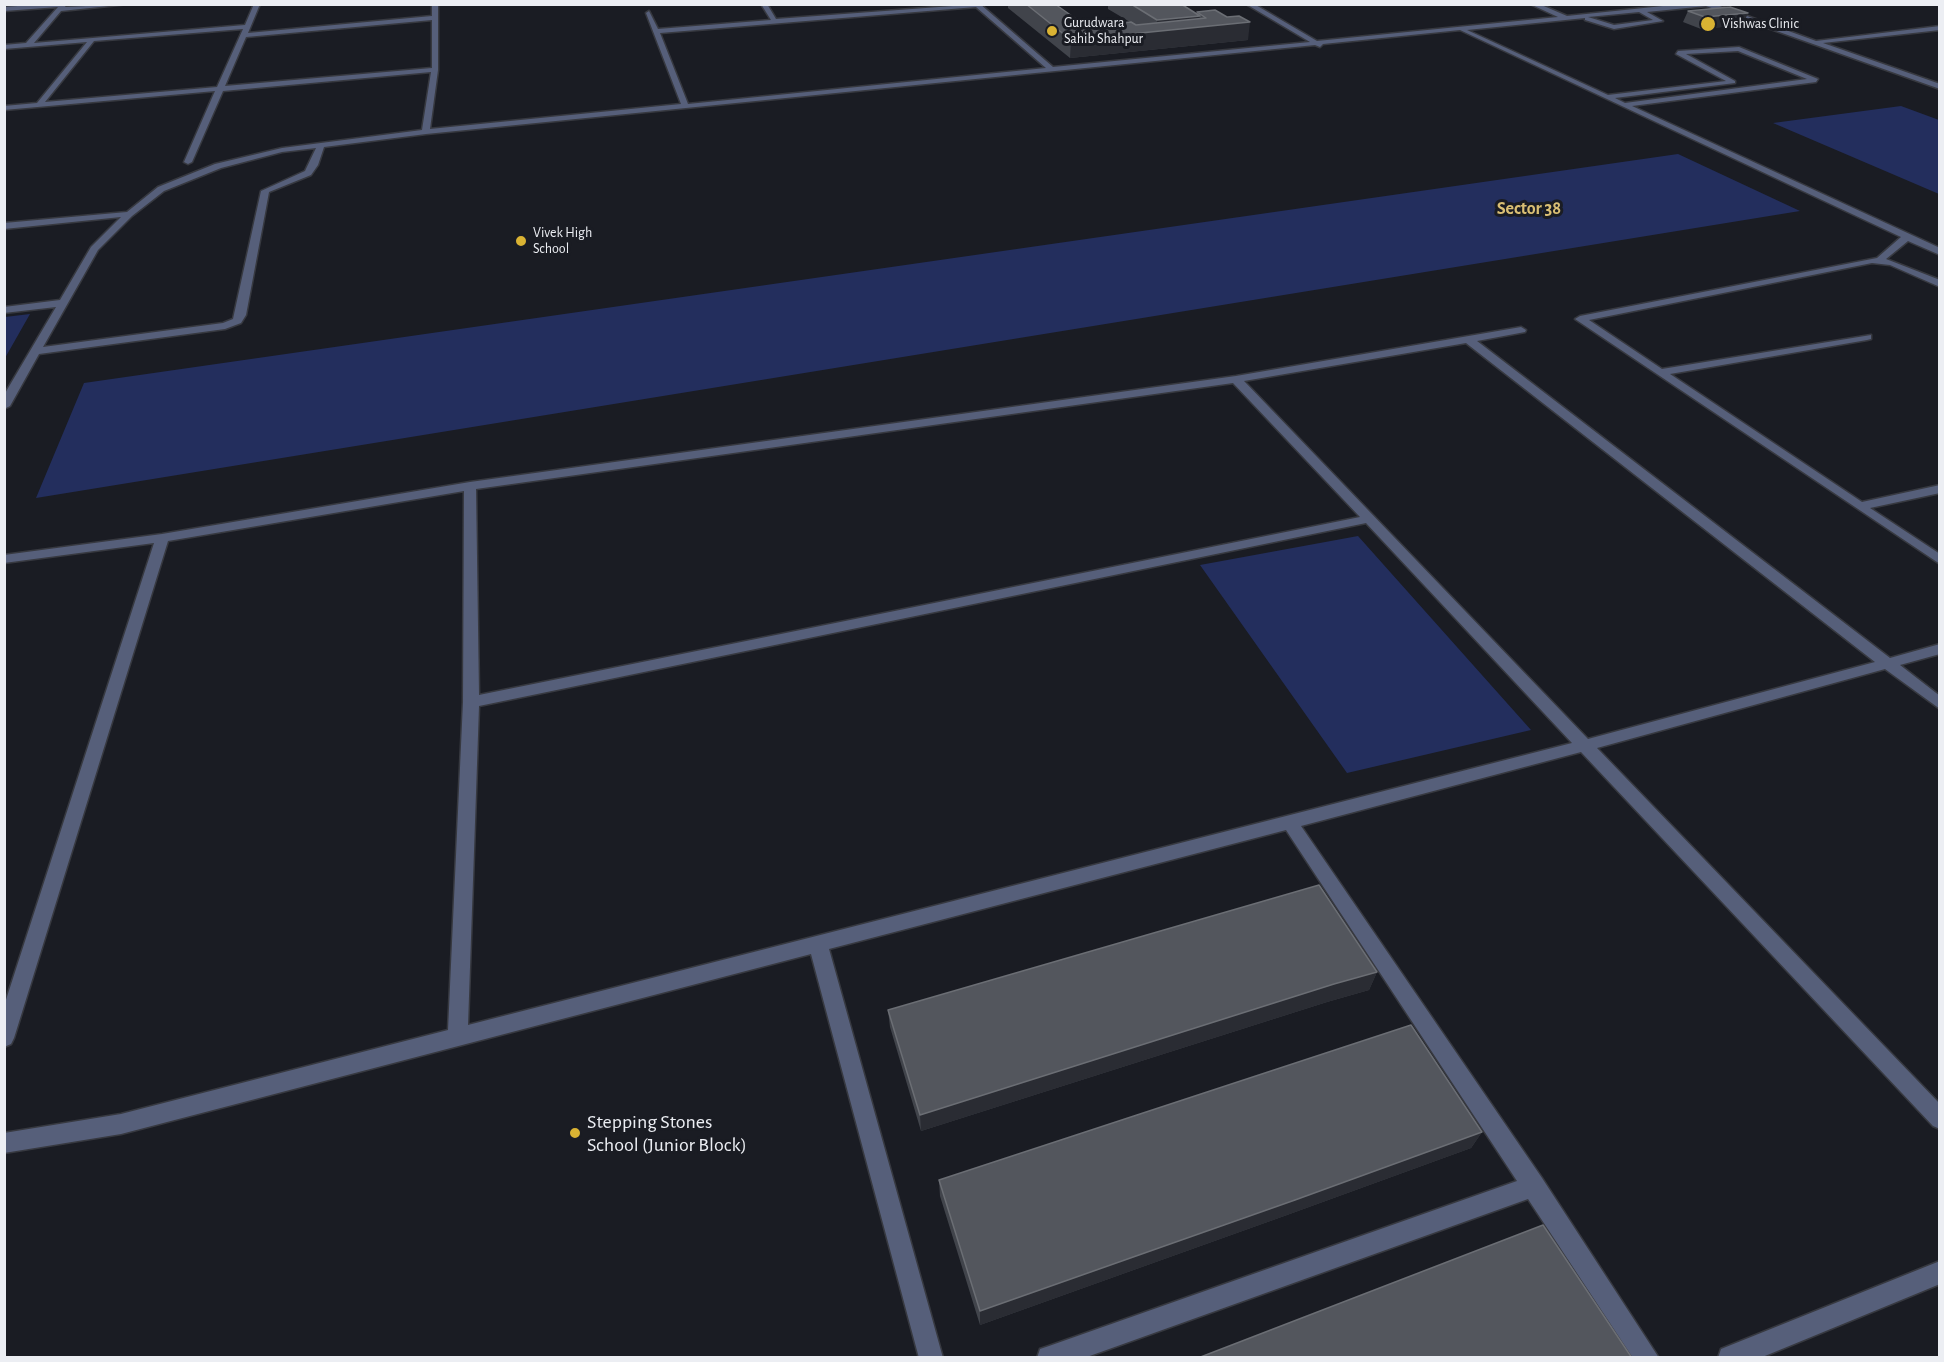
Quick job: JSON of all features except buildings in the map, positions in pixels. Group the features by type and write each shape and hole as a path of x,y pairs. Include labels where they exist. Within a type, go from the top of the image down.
{"street":[{"path":"4,9 125,4"},
{"path":"188,162 257,4"},
{"path":"426,132 435,70 435,4"},
{"path":"764,4 775,22"},
{"path":"1250,4 1320,45"},
{"path":"1533,4 1568,19"},
{"path":"4,406 94,249 129,213 161,189 218,166 282,150 426,132 1051,69 1320,45 1706,4 1940,87"},
{"path":"657,31 977,5 1051,69"},
{"path":"28,45 62,6"},
{"path":"1583,17 1614,27 1658,23 1657,19 1641,11"},
{"path":"649,13 686,107"},
{"path":"243,35 435,18"},
{"path":"4,46 247,27"},
{"path":"1815,43 1930,29 1940,30"},
{"path":"1463,30 1940,252"},
{"path":"1318,32 1339,42"},
{"path":"39,105 92,40"},
{"path":"1608,97 1732,82 1678,53 1738,49 1816,80 1623,105"},
{"path":"4,108 435,70"},
{"path":"1926,82 1940,81"},
{"path":"36,351 225,326 237,321 241,315 265,191 308,173 314,165 321,146"},
{"path":"4,226 129,213"},
{"path":"1880,260 1907,237"},
{"path":"1940,284 1908,269 1880,260 1580,319 1940,560"},
{"path":"4,310 63,303"},
{"path":"4,559 162,537 470,486 1236,379 1521,330"},
{"path":"1660,373 1866,337"},
{"path":"1468,339 1940,704"},
{"path":"1236,379 1940,1119"},
{"path":"458,1037 471,702 470,486"},
{"path":"1860,507 1940,489"},
{"path":"471,702 1369,519"},
{"path":"4,1038 162,537"},
{"path":"4,1143 121,1124 1583,746 1940,649"},
{"path":"1289,821 1647,1358"},
{"path":"818,944 931,1358"},
{"path":"1049,1358 1534,1186"},
{"path":"1730,1358 1940,1272"}],"shaded area":[{"path":"1901,106 1939,120 1939,194 1773,123"},
{"path":"1678,154 1800,211 36,498 84,383"},
{"path":"30,314 5,358 5,317"},
{"path":"1358,536 1531,730 1347,773 1200,565"}],"place":[{"name":"Vishwas Clinic","path":"1708,24"},
{"name":"Gurudwara Sahib Shahpur","path":"1052,31"},
{"name":"Vivek High School","path":"521,241"},
{"name":"Stepping Stones School (Junior Block)","path":"575,1133"}],"district":[{"name":"Sector 38","path":"1529,209"}]}
